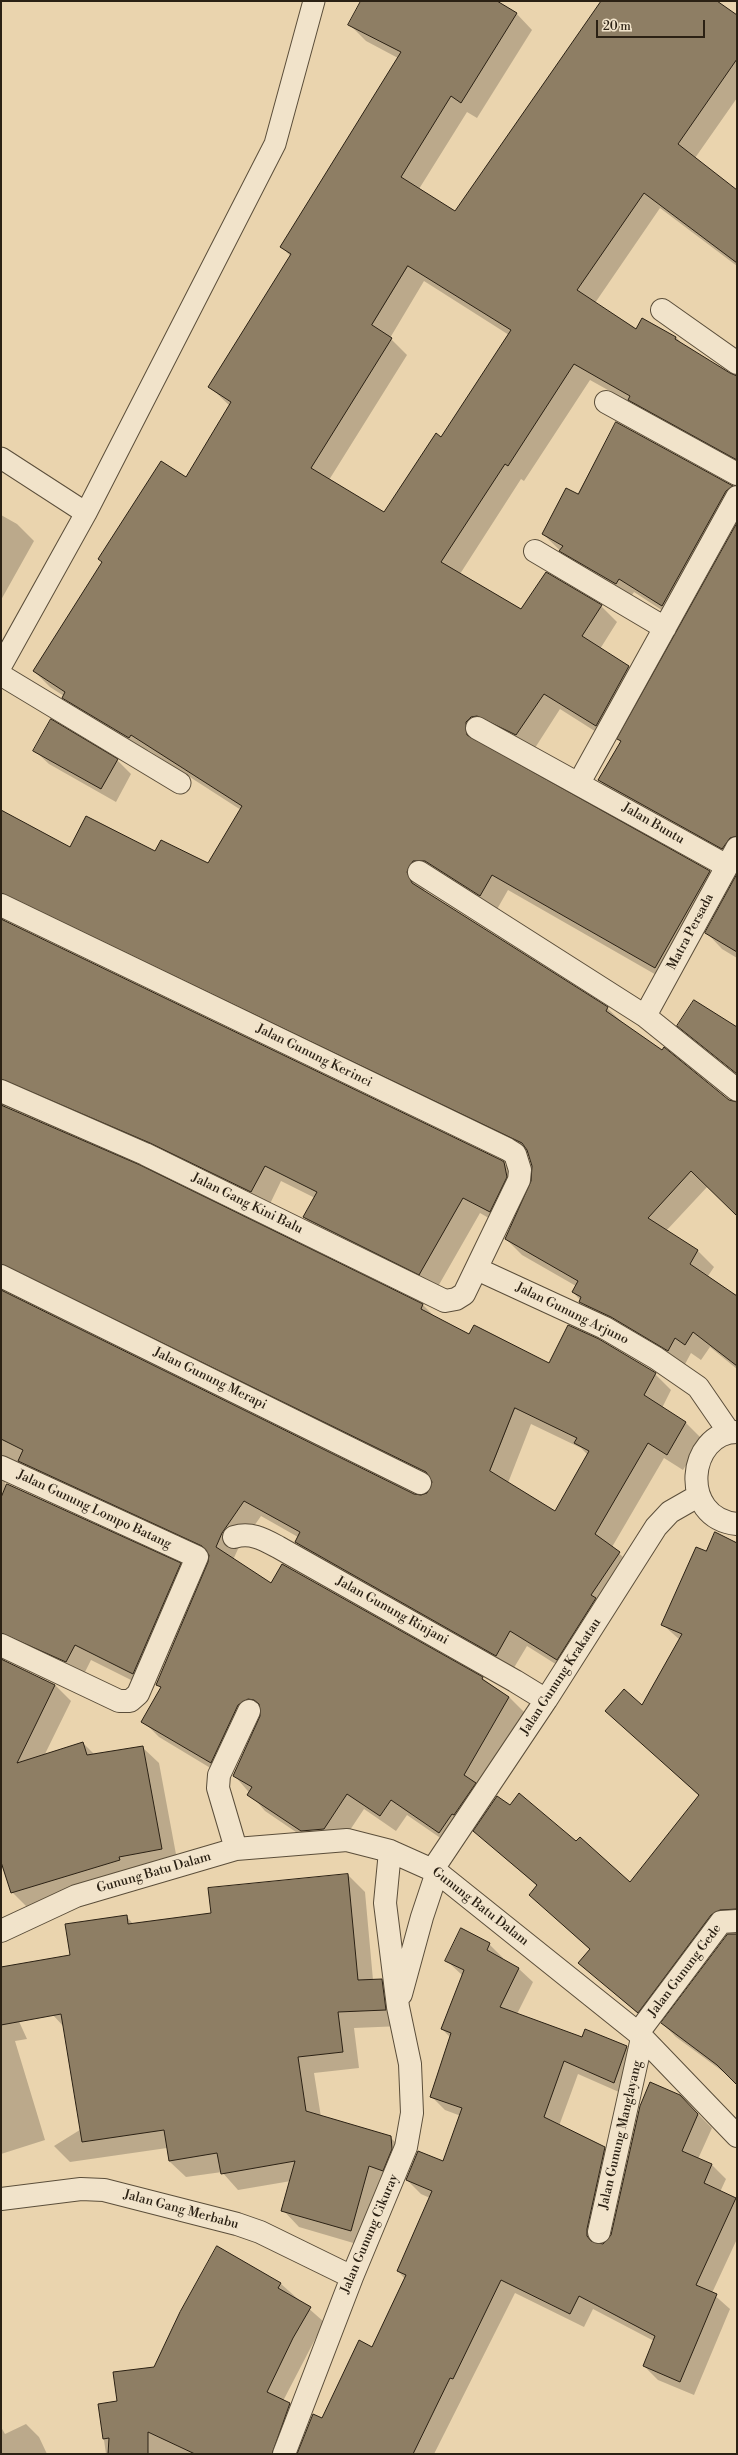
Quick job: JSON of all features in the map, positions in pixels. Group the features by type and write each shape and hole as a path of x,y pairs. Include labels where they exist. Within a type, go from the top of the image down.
{"street":[{"path":"662,310 737,363"},
{"path":"606,402 737,474"},
{"path":"579,783 737,497"},
{"path":"534,551 664,628"},
{"name":"Jalan Buntu","path":"477,728 579,783 732,857"},
{"name":"Matra Persada","path":"645,1016 732,857"},
{"path":"419,872 645,1016 737,1090"},
{"name":"Jalan Gunung Kerinci","path":"1,905 515,1154 520,1170 519,1180 477,1269"},
{"name":"Jalan Gang Kini Balu","path":"1,1091 145,1154 445,1301 461,1298 477,1269"},
{"name":"Jalan Gunung Arjuno","path":"477,1269 605,1328 656,1358 698,1387 733,1432"},
{"name":"Jalan Gunung Merapi","path":"1,1276 420,1482"},
{"path":"733,1432 707,1446 695,1470 698,1496 709,1512 727,1523 737,1524"},
{"name":"Jalan Gunung Lompo Batang","path":"1,1467 197,1557 138,1694 130,1701 119,1701 1,1646"},
{"name":"Jalan Gunung Krakatau","path":"435,1870 546,1700 656,1526 670,1512 698,1496"},
{"name":"Jalan Gunung Rinjani","path":"234,1538 242,1535 255,1536 278,1547 515,1680 546,1700"},
{"path":"236,1849 218,1788 219,1775 249,1710"},
{"name":"Gunung Batu Dalam","path":"1,1931 76,1896 236,1849 347,1840 390,1851 435,1870 640,2035 737,2136"},
{"name":"Jalan Gunung Cikuray","path":"284,2454 352,2277 406,2147 412,2113 410,2064 398,2007 385,1903 390,1851"},
{"name":"Jalan Gunung Cikuray","path":"398,2007 435,1870"},
{"name":"Jalan Gunung Gede","path":"640,2035 721,1922 737,1921"},
{"name":"Jalan Gunung Manglayang","path":"599,2232 640,2035"},
{"name":"Jalan Gang Merbabu","path":"1,2199 81,2189 104,2190 237,2224 260,2232 352,2277"}],"lane":[{"path":"1,666 86,513 275,144 314,1"},
{"path":"1,458 86,513"},
{"path":"1,675 180,783"}],"building":[{"path":"361,1 497,1 517,13 461,103 451,96 401,177 455,211 601,1 717,1 737,15 737,59 678,144 737,190 737,263 644,193 577,290 636,329 642,318 676,337 675,339 737,376 737,460 628,400 630,396 574,364 508,466 505,464 441,562 521,609 546,572 602,605 582,636 629,666 596,726 544,694 516,735 477,716 471,717 466,722 467,735 710,871 655,968 492,875 480,896 425,861 413,861 407,872 412,883 608,1007 606,1011 662,1050 664,1047 729,1100 737,1102 737,1216 691,1171 648,1218 698,1250 690,1264 737,1296 737,1366 693,1332 685,1345 675,1338 668,1351 611,1317 579,1302 581,1297 572,1292 578,1281 505,1239 531,1181 532,1166 527,1150 522,1143 1,893 1,810 70,847 86,816 155,851 161,840 208,863 242,806 131,735 129,738 62,698 65,692 33,671 102,562 98,559 161,461 186,477 231,402 208,387 291,254 280,247 401,52 348,25","holes":["408,266 511,330 441,437 436,433 384,512 311,468 392,338 372,325"]},
{"path":"616,422 733,486 726,491 662,606 619,579 616,584 559,551 563,546 542,534 566,488 578,494"},
{"path":"737,523 737,836 730,838 722,849 598,780 621,741 617,739"},
{"path":"51,719 118,759 101,789 33,751"},
{"path":"737,874 737,952 705,933"},
{"path":"1,919 501,1160 504,1162 507,1177 490,1212 463,1198 419,1275 303,1217 317,1192 265,1166 251,1192 150,1143 1,1079"},
{"path":"694,1000 737,1027 737,1074 677,1026"},
{"path":"1,1105 140,1165 423,1304 421,1309 469,1334 474,1325 549,1363 568,1325 599,1339 656,1373 644,1395 686,1422 667,1455 648,1443 595,1534 620,1552 591,1595 596,1598 557,1660 510,1631 496,1656 295,1542 300,1532 244,1501 222,1533 216,1547 271,1583 282,1564 483,1677 482,1679 509,1697 464,1775 476,1783 454,1815 452,1814 439,1833 391,1800 380,1816 347,1794 324,1829 301,1831 247,1795 252,1787 233,1776 260,1716 259,1704 254,1700 248,1699 238,1705 211,1763 141,1722 161,1687 156,1685 208,1562 209,1555 202,1546 18,1461 23,1450 1,1439 1,1290 414,1494 421,1495 427,1493 432,1482 426,1472 1,1264","holes":["515,1408 577,1438 574,1443 589,1451 555,1511 490,1471"]},
{"path":"7,1484 181,1563 133,1674 75,1645 66,1662 1,1633 1,1498"},
{"path":"715,1532 737,1543 737,1909 720,1910 711,1915 638,2013 578,1963 590,1949 529,1895 537,1885 473,1831 497,1796 510,1805 519,1793 576,1841 580,1837 630,1882 699,1795 605,1711 624,1689 642,1705 682,1634 661,1625 696,1547 706,1551"},
{"path":"1,1659 55,1685 17,1763 83,1742 87,1755 143,1746 162,1849 119,1857 120,1860 11,1893 1,1862"},
{"path":"348,1874 358,1980 382,1979 386,2010 338,2012 343,2052 298,2057 306,2111 391,2136 392,2149 383,2171 369,2166 351,2231 281,2211 295,2161 221,2174 217,2153 169,2161 164,2130 82,2142 61,2014 1,2025 1,1967 70,1955 65,1924 127,1915 128,1924 211,1913 208,1888"},
{"path":"461,1928 490,1943 487,1950 519,1968 500,2007 582,2037 585,2029 627,2046 614,2083 564,2061 544,2117 605,2147 587,2229 587,2236 591,2241 603,2244 611,2235 640,2106 650,2082 680,2095 698,2114 682,2151 712,2164 704,2183 736,2198 696,2285 717,2294 680,2382 643,2366 655,2336 579,2296 570,2314 501,2280 453,2379 450,2378 413,2454 297,2454 313,2414 322,2418 359,2340 372,2347 406,2275 397,2271 432,2191 406,2180 418,2151 443,2161 462,2108 430,2097 451,2033 441,2029 464,1970 445,1961"},
{"path":"728,1934 737,1934 737,2085 717,2065 661,2023"},
{"path":"217,2246 281,2283 278,2288 311,2307 293,2338 267,2392 290,2403 272,2454 195,2454 148,2432 148,2454 108,2454 109,2438 103,2439 98,2404 117,2401 113,2372 154,2367 180,2312"}]}
